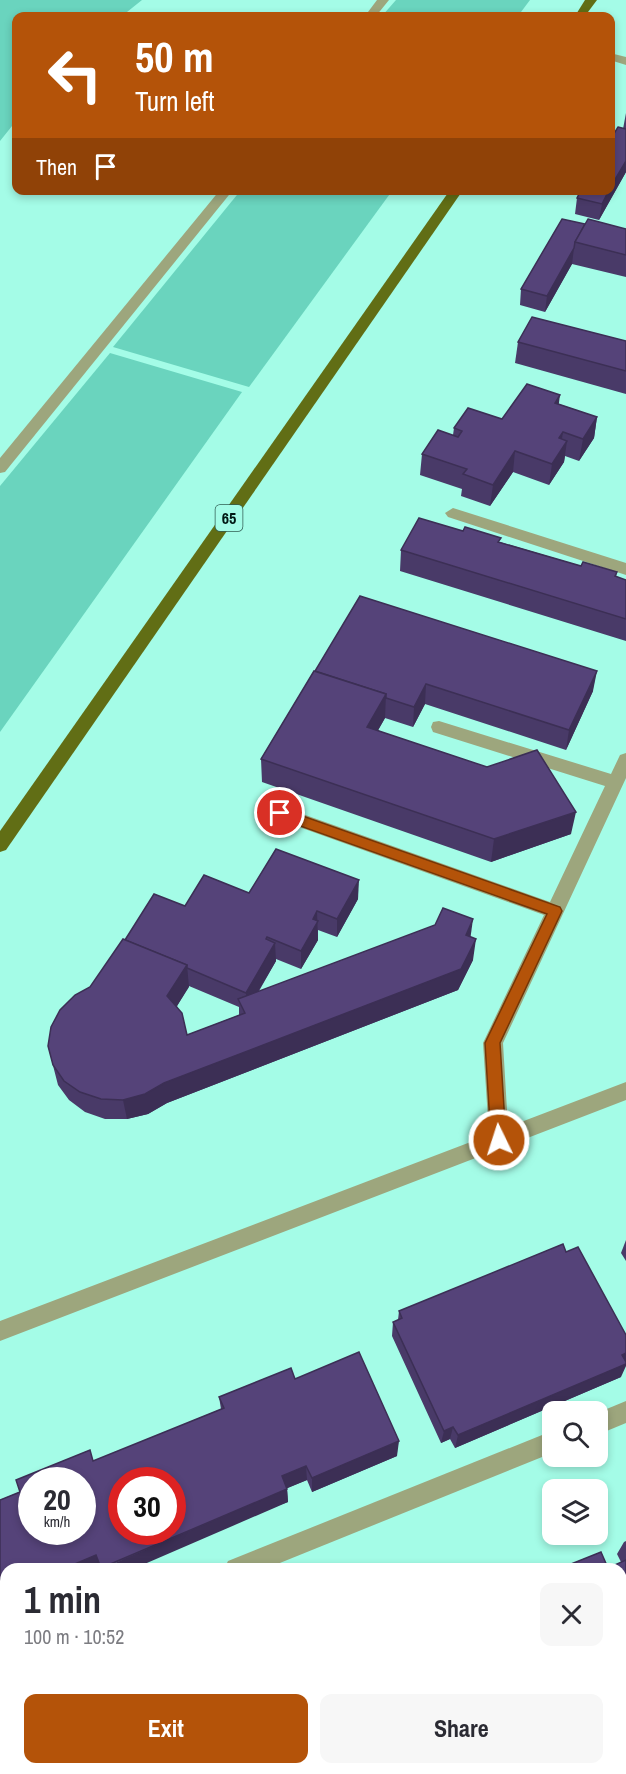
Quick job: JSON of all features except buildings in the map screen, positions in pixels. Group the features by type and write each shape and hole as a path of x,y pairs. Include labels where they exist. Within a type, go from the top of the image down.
{"main road":[{"name":"65","path":"0,845 455,195"}],"street":[{"path":"373,12 383,0"},
{"path":"0,468 223,195"},
{"path":"453,513 626,569"},
{"path":"439,727 615,783"},
{"path":"499,1140 493,1043 626,760"},
{"path":"280,813 555,911"},
{"path":"0,1330 626,1091"},
{"path":"608,1419 626,1412"},
{"path":"251,1563 542,1446"}],"green space":[{"path":"0,0 142,0 127,12 12,12 12,126 0,141"},
{"path":"396,0 530,0 521,12 386,12"},
{"path":"237,195 389,195 249,387 113,347"},
{"path":"110,353 242,392 0,732 0,486"}],"route":[{"path":"280,813 555,911 493,1043 499,1140"}]}
